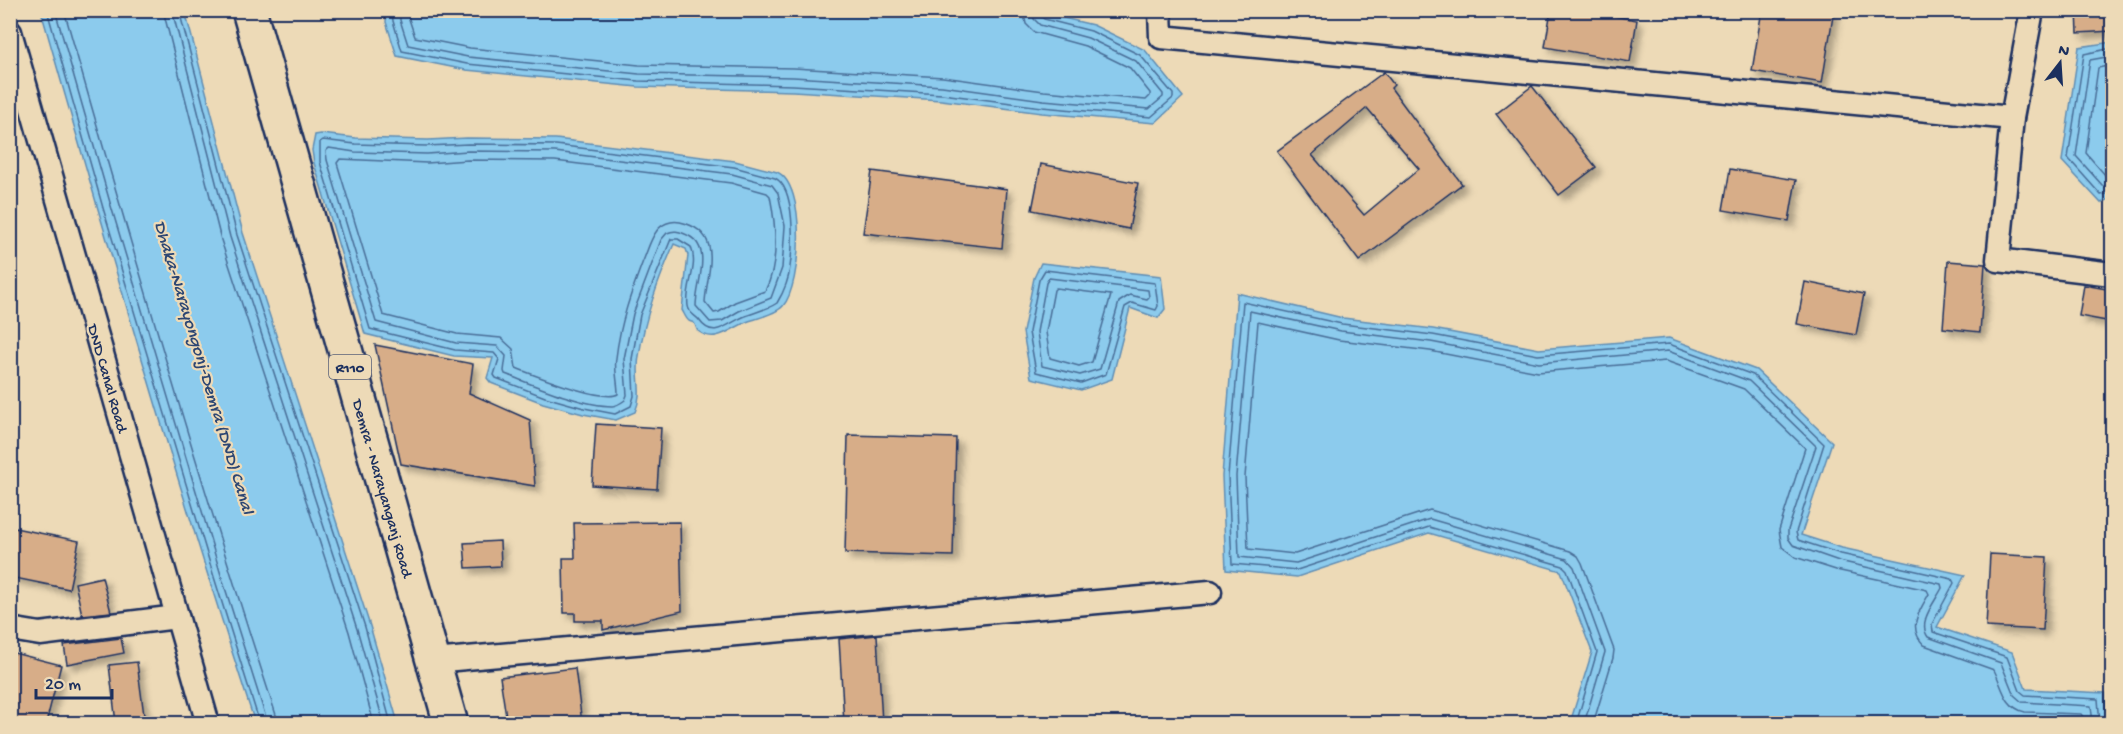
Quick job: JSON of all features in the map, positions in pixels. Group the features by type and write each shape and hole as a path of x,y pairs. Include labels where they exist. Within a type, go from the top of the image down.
{"main road":[{"name":"Demra - Narayanganj Road","path":"249,10 451,723"}],"street":[{"path":"1160,10 1161,37 2012,118"},
{"path":"2032,10 2012,118 1998,260 2112,274"},
{"name":"DND Canal Road","path":"10,32 208,723"},
{"path":"433,661 1210,592"},
{"path":"10,629 40,634 177,618"}],"water":[{"path":"387,10 1034,11 1093,25 1145,50 1183,97 1155,123 1042,113 941,100 793,91 638,87 466,70 397,56 386,22"},
{"name":"Dhaka-Narayongonj-Demra (DND) Canal","path":"41,11 185,11 243,233 370,626 398,723 255,723 145,368"},
{"path":"2112,42 2112,198 2101,203 2062,161 2079,47"},
{"path":"315,135 356,138 428,140 556,139 735,161 777,172 787,181 797,214 797,257 789,294 783,306 772,313 718,336 705,335 698,331 682,310 688,255 686,249 674,244 648,313 638,364 639,397 635,412 616,420 543,403 491,383 487,378 493,358 454,356 365,334 314,163 312,150"},
{"path":"1041,263 1161,276 1165,309 1158,318 1130,308 1112,379 1081,390 1031,378 1023,332 1034,278"},
{"path":"1237,293 1343,318 1433,329 1539,349 1669,338 1756,370 1832,442 1801,535 1842,548 1965,575 1937,627 2012,652 2026,689 2105,693 2106,723 1570,723 1592,652 1561,571 1429,533 1297,577 1226,570 1222,476"}],"building":[{"path":"1551,10 1578,10 1637,20 1630,62 1545,47"},
{"path":"1762,10 1834,10 1822,83 1752,71"},
{"path":"2077,10 2112,10 2112,31 2078,33"},
{"path":"1384,72 1394,85 1391,88 1462,184 1359,261 1277,151","holes":["1367,108 1419,169 1364,215 1312,155"]},
{"path":"1532,86 1596,167 1559,195 1496,114"},
{"path":"1041,164 1138,183 1129,229 1032,210"},
{"path":"1730,169 1796,180 1789,221 1723,210"},
{"path":"872,171 1007,189 1002,248 863,233"},
{"path":"1948,261 1985,264 1980,332 1943,328"},
{"path":"1805,282 1864,294 1856,335 1797,324"},
{"path":"2084,285 2112,290 2112,322 2079,316"},
{"path":"375,345 473,364 469,393 530,420 535,486 401,464"},
{"path":"596,424 661,428 657,489 592,485"},
{"path":"848,435 956,438 953,556 845,553"},
{"path":"680,522 682,611 603,630 603,621 575,621 575,613 564,613 563,558 575,558 574,523"},
{"path":"15,528 79,541 69,589 10,577 10,552"},
{"path":"500,541 501,566 466,568 464,543"},
{"path":"1990,554 2047,557 2043,630 1986,627"},
{"path":"102,577 111,612 82,615 75,583"},
{"path":"877,635 882,723 844,723 839,639"},
{"path":"121,638 124,653 67,664 64,645"},
{"path":"10,652 61,665 46,723 10,723"},
{"path":"137,662 145,723 116,723 109,665"},
{"path":"575,668 582,723 507,723 500,677"}]}
